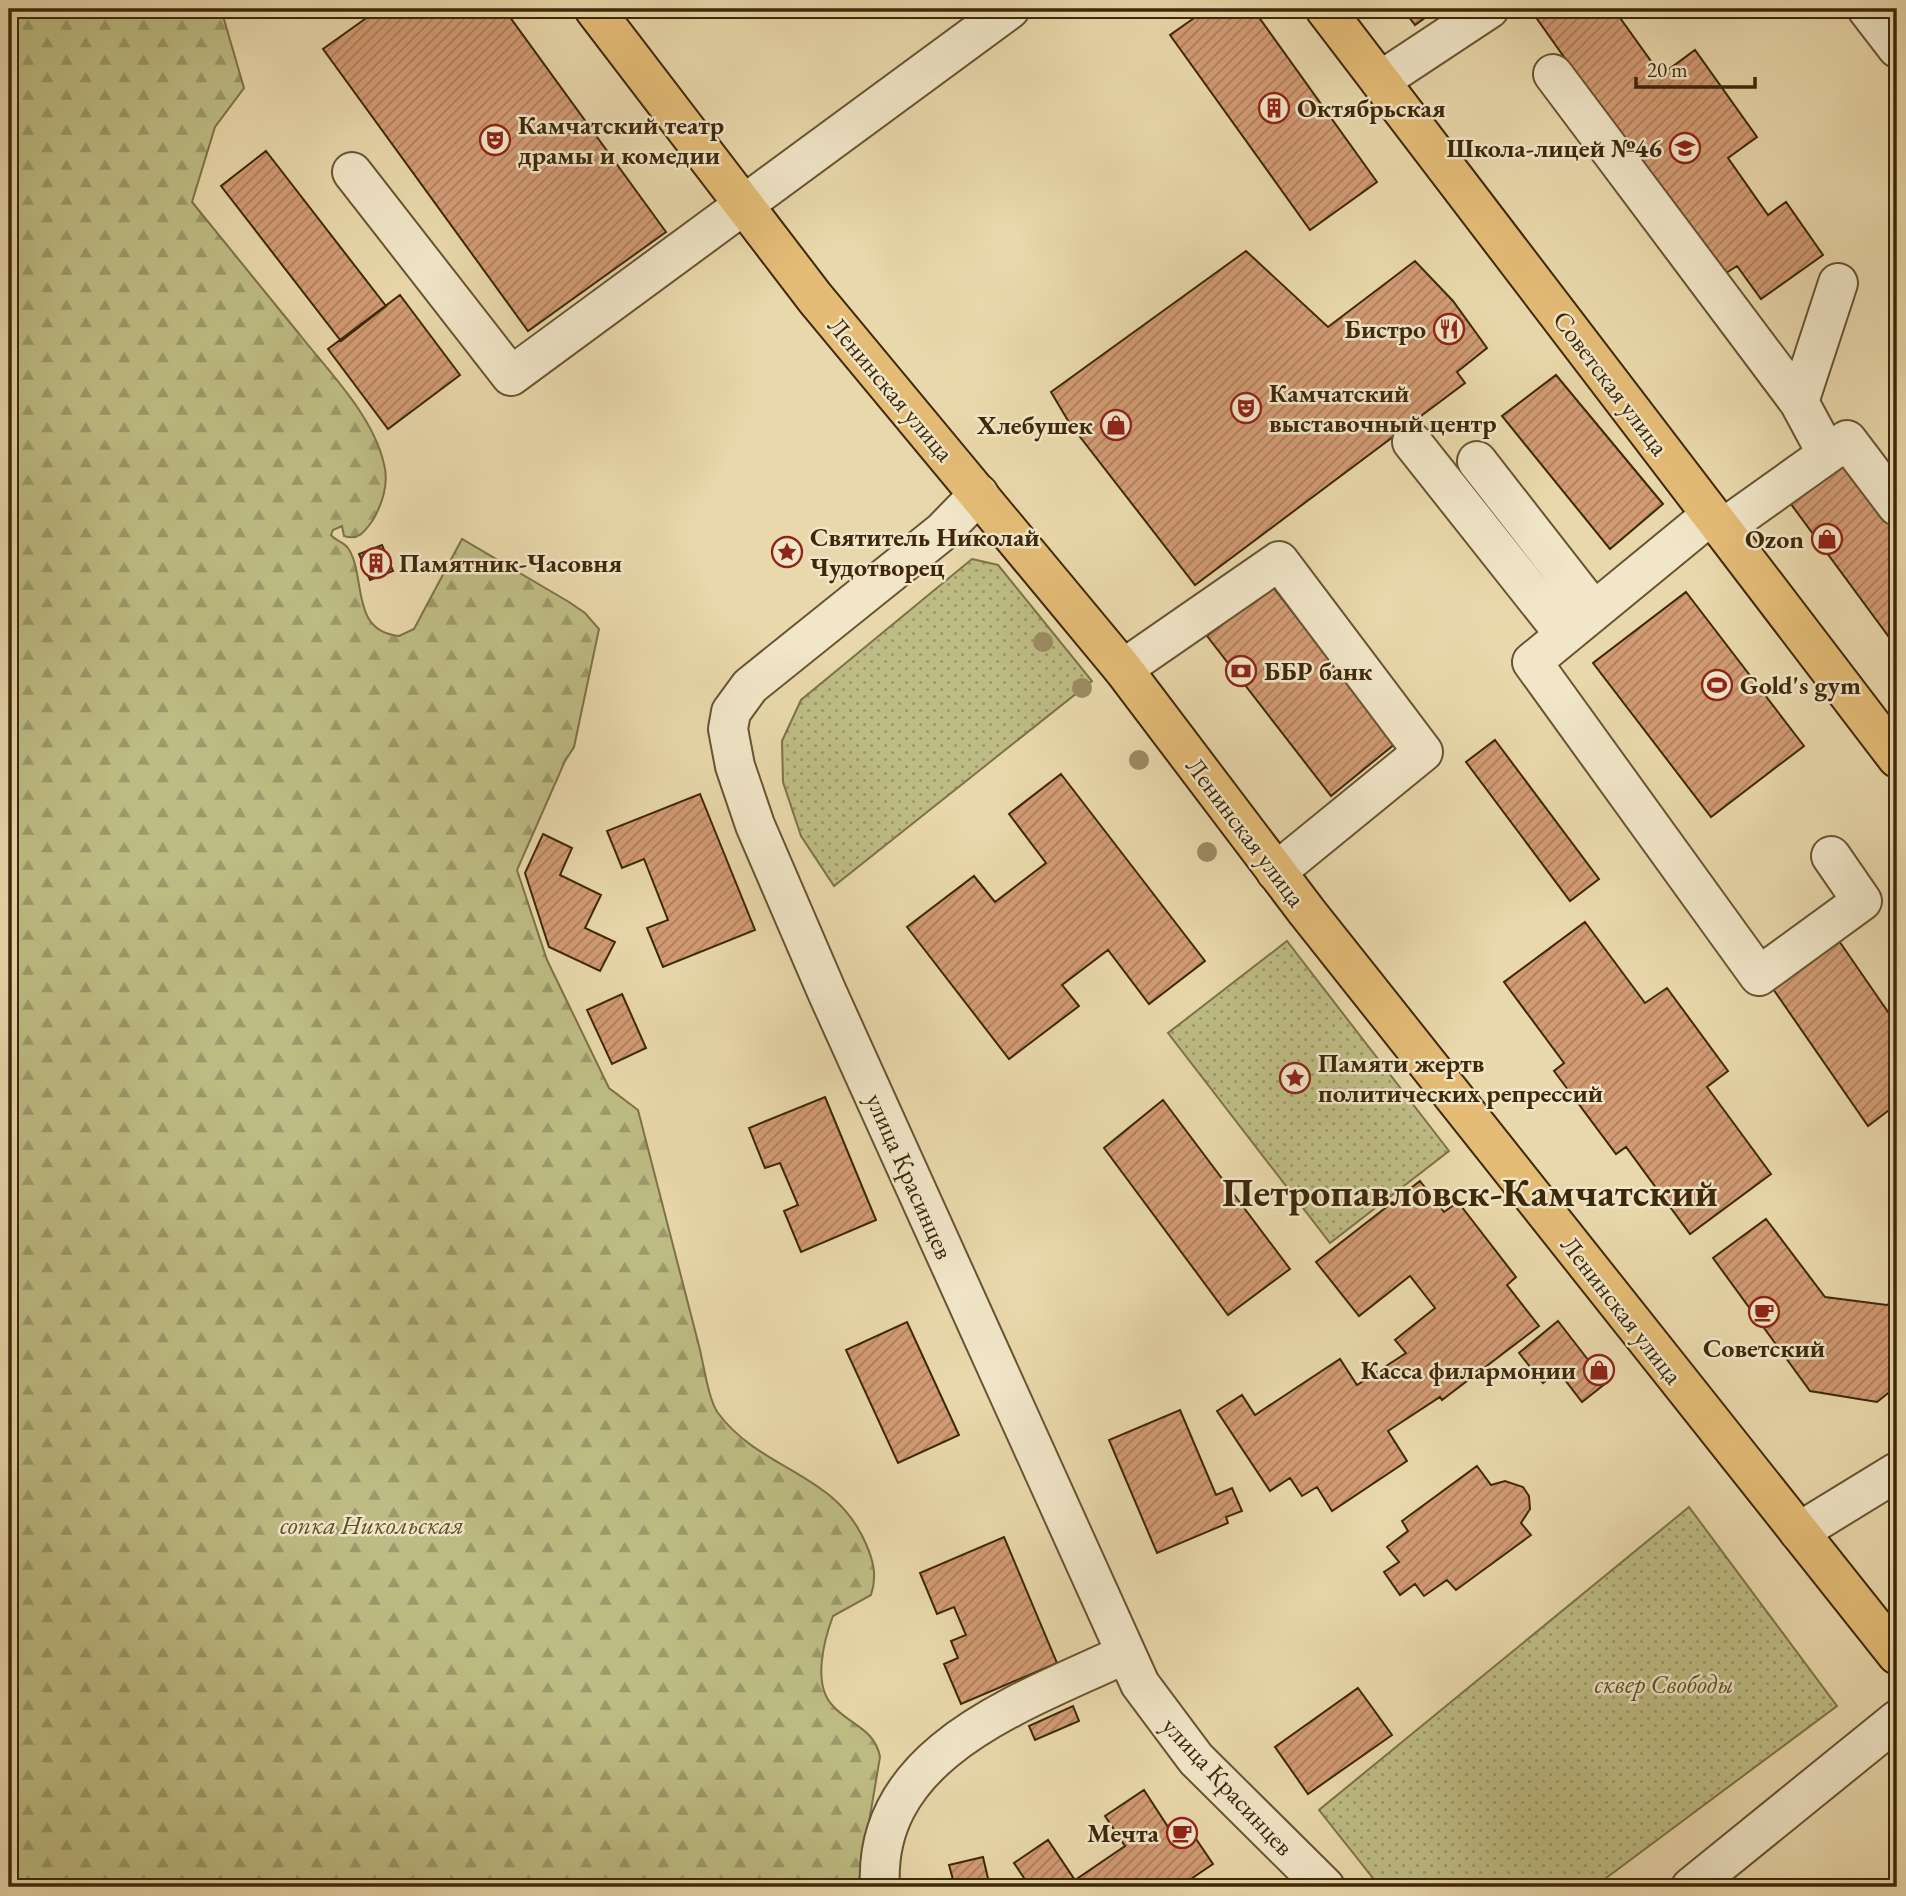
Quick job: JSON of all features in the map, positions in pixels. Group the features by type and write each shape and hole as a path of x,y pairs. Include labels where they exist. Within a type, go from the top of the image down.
{"main road":[{"name":"Ленинская улица","path":"594,9 815,298 1123,669 1276,873 1897,1655"},
{"name":"Советская улица","path":"1325,9 1717,522 1892,742"}],"street":[{"path":"1380,81 1489,9"},
{"path":"1867,9 1897,48"},
{"path":"352,172 510,376 744,205 990,15"},
{"path":"1553,74 1799,402 1827,454"},
{"path":"1799,402 1838,283"},
{"path":"1831,856 1862,901 1759,976 1532,663 1594,611 1717,522 1847,440 1897,506"},
{"path":"1412,442 1565,635"},
{"path":"1477,461 1594,611"},
{"name":"улица Красинцев","path":"979,494 937,536 750,686 731,712 729,738 755,825 1125,1654 1147,1696 1196,1759 1325,1887"},
{"path":"1123,669 1279,561 1423,752 1276,873"},
{"path":"1799,1532 1897,1472"},
{"path":"880,1887 880,1857 893,1813 906,1789 927,1764 953,1742 1038,1695 1125,1654"},
{"path":"1691,1887 1897,1720"}],"green space":[{"name":"сопка Никольская","path":"9,9 221,9 244,88 215,127 192,202 349,396 378,446 386,479 382,500 373,520 358,536 344,536 342,526 333,530 331,535 346,546 354,560 362,601 373,624 383,632 399,636 414,629 462,539 569,602 585,613 599,629 574,747 565,761 517,870 547,960 609,1088 638,1110 714,1407 736,1433 755,1448 817,1486 836,1501 853,1520 871,1557 874,1576 871,1595 833,1616 826,1637 821,1675 827,1697 833,1706 873,1740 880,1757 858,1887 9,1887"},
{"path":"972,559 998,565 1092,681 834,886 801,836 783,782 782,741 801,700"},
{"path":"1287,941 1449,1151 1330,1243 1168,1033"},
{"name":"cквер Свободы","path":"1689,1507 1837,1706 1594,1887 1380,1887 1319,1810"}],"building":[{"name":"Камчатский театр драмы и комедии","path":"379,9 504,9 666,232 528,331 323,49"},
{"name":"Октябрьская","path":"1207,9 1253,9 1377,182 1310,230 1170,35"},
{"path":"1403,9 1437,9 1415,25"},
{"name":"Школа-лицей №46","path":"1530,9 1627,9 1618,15 1661,75 1695,50 1757,137 1728,158 1768,215 1786,202 1823,255 1761,299 1737,266 1720,277"},
{"path":"266,151 386,306 341,341 221,186"},
{"name":"Камчатский выставочный центр","path":"1246,251 1328,327 1415,261 1453,301 1487,348 1457,372 1465,383 1195,585 1070,424 1051,392"},
{"path":"400,295 460,375 388,429 328,349"},
{"path":"1556,375 1663,504 1610,549 1502,416"},
{"path":"1851,450 1897,512 1897,648 1785,496"},
{"name":"Памятник-Часовня","path":"382,545 393,571 370,580 359,554"},
{"path":"1272,586 1396,743 1331,796 1207,636"},
{"path":"1686,592 1804,746 1711,817 1593,663"},
{"path":"1495,740 1599,879 1570,901 1466,762"},
{"path":"1061,774 1205,961 1149,1004 1108,950 1062,985 1079,1006 1009,1059 907,927 974,876 995,902 1046,863 1009,814"},
{"path":"700,794 755,930 663,967 647,928 668,920 644,859 622,868 607,831"},
{"path":"543,834 572,848 560,875 601,895 585,928 615,942 600,971 549,947 525,873"},
{"path":"1585,922 1645,1003 1667,988 1728,1071 1707,1087 1771,1174 1690,1234 1626,1147 1616,1154 1554,1071 1564,1063 1504,982"},
{"path":"1837,938 1897,1025 1897,1104 1868,1126 1771,986"},
{"path":"622,994 646,1048 612,1064 587,1010"},
{"path":"825,1097 876,1220 801,1252 784,1211 798,1205 780,1163 765,1168 749,1128"},
{"path":"1163,1100 1290,1269 1228,1315 1104,1148"},
{"path":"1420,1181 1444,1212 1458,1202 1516,1277 1507,1285 1539,1326 1442,1400 1440,1397 1388,1431 1407,1461 1332,1511 1317,1487 1302,1496 1290,1478 1270,1491 1217,1411 1242,1395 1255,1415 1340,1359 1357,1385 1406,1353 1395,1340 1435,1308 1410,1276 1359,1316 1316,1262"},
{"path":"1766,1219 1825,1297 1887,1305 1897,1298 1897,1386 1877,1402 1810,1391 1713,1258"},
{"path":"1558,1321 1606,1383 1582,1402 1558,1371 1543,1383 1519,1353"},
{"path":"907,1322 959,1435 898,1463 846,1350"},
{"path":"1180,1410 1216,1495 1232,1488 1242,1511 1226,1517 1228,1523 1157,1553 1109,1440"},
{"path":"1477,1466 1491,1485 1505,1481 1523,1487 1529,1496 1530,1509 1521,1523 1531,1535 1456,1590 1447,1580 1424,1596 1415,1584 1400,1595 1384,1572 1399,1562 1387,1547 1408,1531 1402,1521"},
{"path":"1004,1537 1057,1663 961,1704 944,1664 958,1658 951,1641 966,1635 954,1607 937,1614 920,1573"},
{"path":"1358,1688 1392,1735 1308,1794 1275,1747"},
{"path":"1073,1706 1079,1721 1035,1740 1029,1726"},
{"path":"1144,1790 1172,1833 1186,1824 1213,1864 1179,1887 1030,1887 1014,1863 1048,1840 1075,1880 1125,1846 1105,1816"},
{"path":"983,1857 990,1887 955,1887 949,1865"}],"place":[{"name":"Октябрьская","path":"1274,108"},
{"name":"Камчатский театр драмы и комедии","path":"495,140"},
{"name":"Школа-лицей №46","path":"1685,148"},
{"name":"Бистро","path":"1449,329"},
{"name":"Камчатский выставочный центр","path":"1246,408"},
{"name":"Хлебушек","path":"1116,425"},
{"name":"Ozon","path":"1827,539"},
{"name":"Святитель Николай Чудотворец","path":"787,552"},
{"name":"Памятник-Часовня","path":"376,563"},
{"name":"ББР банк","path":"1241,671"},
{"name":"Gold's gym","path":"1717,685"},
{"name":"Памяти жертв политических репрессий","path":"1295,1078"},
{"name":"Советский","path":"1764,1312"},
{"name":"Касса филармонии","path":"1599,1370"},
{"name":"Мечта","path":"1182,1833"}],"district":[{"name":"Петропавловск-Камчатский","path":"1470,1192"}]}
